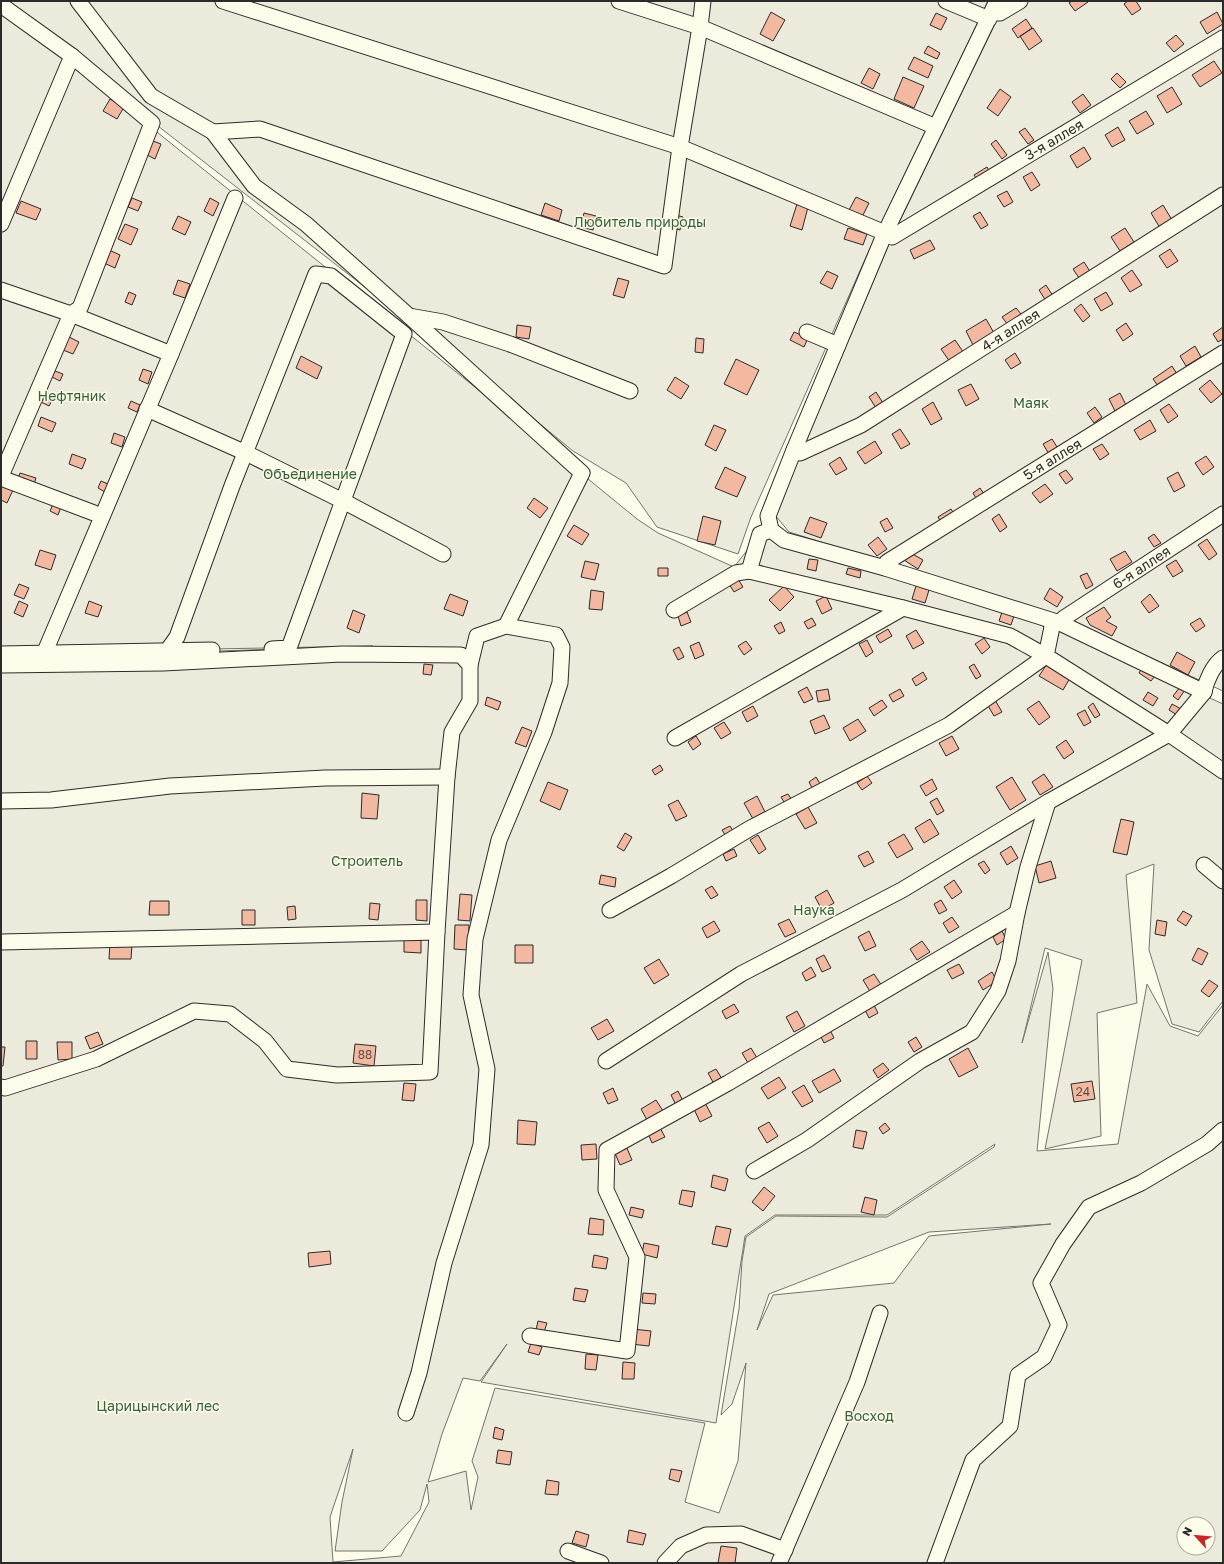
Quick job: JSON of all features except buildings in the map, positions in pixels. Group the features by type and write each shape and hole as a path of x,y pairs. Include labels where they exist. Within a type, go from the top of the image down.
{"street":[{"path":"78,1 151,96 213,132 254,186 306,224 582,473 506,626"},
{"path":"224,1 680,147 885,233"},
{"path":"619,1 700,26 936,127"},
{"path":"213,132 260,129 664,266 680,147 703,1"},
{"path":"946,1 1000,13 1020,1"},
{"path":"1,5 72,56 152,123 80,308 71,314 1,477 94,513"},
{"path":"993,11 885,233 768,516 771,530 784,540 885,568 1056,622 1204,692"},
{"name":"3-я аллея","path":"885,233 892,237 1223,38"},
{"path":"1,224 72,56"},
{"name":"4-я аллея","path":"794,450 800,453 861,425 1223,195"},
{"path":"44,654 171,354 235,198"},
{"path":"1,654 44,654 167,651 289,648 404,334 330,276 316,274 205,557 177,637 167,651"},
{"path":"1,290 71,314 171,354"},
{"path":"409,316 443,322 510,344 630,390"},
{"path":"807,332 838,345"},
{"name":"5-я аллея","path":"885,568 887,562 1223,353"},
{"path":"147,409 246,453 343,501 443,554"},
{"name":"6-я аллея","path":"1056,622 1223,514"},
{"path":"749,571 760,534 771,530"},
{"path":"674,610 736,573 749,571 903,608 1010,636 1046,656 1169,734 1223,771"},
{"path":"675,738 903,608"},
{"path":"610,910 672,876 749,829 949,725 1046,656 1052,627 1056,622"},
{"path":"1,1087 5,1088 96,1059 194,1011 230,1014 265,1041 287,1069 337,1075 430,1072 447,777 452,732 470,701 470,665 477,636 506,626 556,635 562,646 560,683 544,732 498,840 475,938 471,995 487,1069 481,1145 444,1262 419,1373 406,1413"},
{"path":"1,665 163,663 342,654 461,655 470,665"},
{"path":"606,1061 740,974 902,890 1048,802 1169,734 1204,692 1206,683 1219,661 1223,658"},
{"path":"1,801 51,800 193,785 325,778 447,777"},
{"path":"754,1171 807,1140 920,1061 972,1032 998,991 1008,960 1017,912 1028,867 1048,802"},
{"path":"1204,865 1223,881"},
{"path":"530,1336 626,1351 637,1257 606,1190 606,1150 728,1083 1017,912"},
{"path":"1,942 437,932"},
{"path":"935,1563 973,1460 1010,1426 1018,1375 1044,1358 1059,1325 1041,1283 1063,1244 1089,1207 1141,1183 1207,1144 1223,1130"},
{"path":"665,1563 681,1546 706,1536 741,1534 782,1556 857,1382 880,1313"},
{"path":"568,1550 601,1563"}],"green space":[{"name":"Любитель природы","path":"8,1 988,1 878,230 751,517 738,554 657,527 626,483 573,451 529,415 149,119"},
{"name":"Маяк","path":"1006,1 1223,1 1223,691 1064,618 789,532 775,515 892,237"},
{"path":"1,7 521,424 637,519 658,533 734,567 760,534 1031,619 1044,627 1052,627 1223,704 1223,1001 1199,1032 1172,1024 1149,950 1154,864 1126,875 1137,1003 1097,1013 1101,1136 1045,1149 1082,960 1045,948 1022,1043 1048,952 1053,989 1037,1151 1118,1144 1147,984 1170,1026 1198,1036 1223,1005 1223,1563 1,1563 1,658 373,646 50,652 178,356 1,287","holes":["995,1144 994,1147 887,1217 776,1216 746,1237 742,1261 739,1309 721,1415 732,1404 746,1363 738,1461 719,1513 685,1502 705,1423 495,1388 472,1461 478,1477 471,1510 466,1471 428,1482 442,1434 463,1378 480,1381 507,1344 481,1382 716,1423 745,1236 775,1215 887,1215","1051,1224 929,1236 894,1283 773,1295 757,1330 769,1294 929,1232","353,1449 342,1502 335,1551 382,1551 420,1510 427,1484 429,1502 401,1556 333,1562 330,1517"]},
{"name":"Нефтяник","path":"1,295 167,355 40,650 1,651"}],"park label":[{"name":"Объединение","path":"310,474"},
{"name":"Строитель","path":"367,861"},
{"name":"Наука","path":"814,910"},
{"name":"Царицынский лес","path":"158,1406"},
{"name":"Восход","path":"869,1416"}]}
